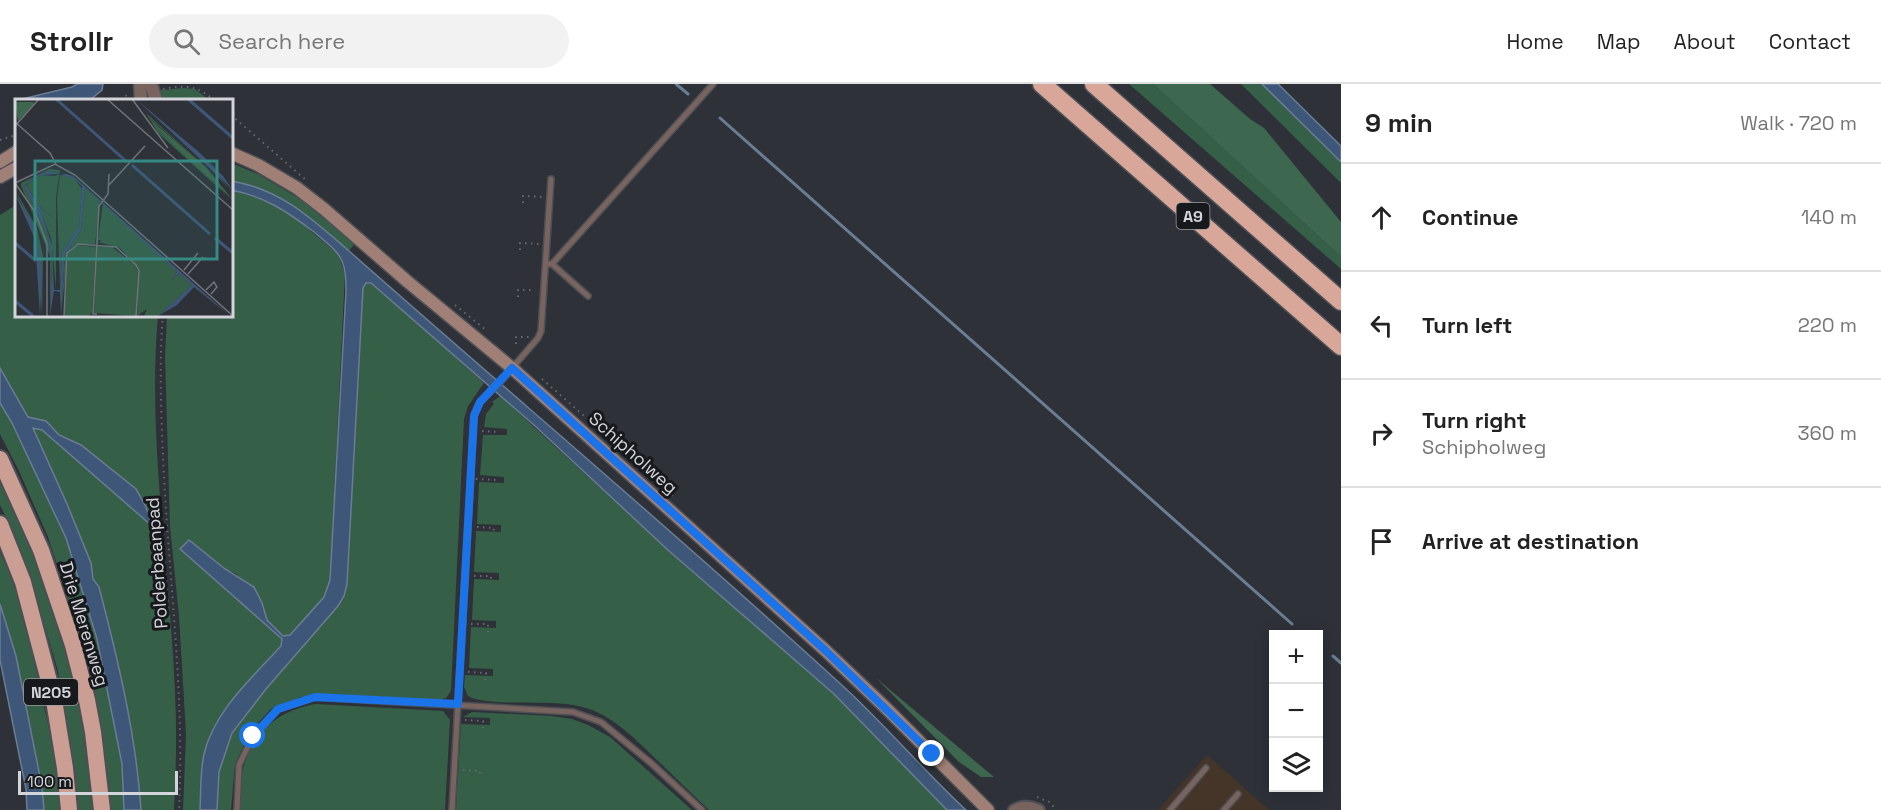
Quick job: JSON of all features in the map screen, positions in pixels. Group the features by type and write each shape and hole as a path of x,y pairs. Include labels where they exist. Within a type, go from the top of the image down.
{"highway":[{"name":"A9","path":"1042,84 1341,346"},
{"name":"A9","path":"1094,84 1341,301"},
{"name":"Drie Merenweg","path":"0,459 41,550 74,645 93,732 102,810"},
{"name":"N205","path":"0,524 23,582 54,700 69,810"}],"main road":[{"path":"0,162 15,153"},
{"name":"Schipholweg","path":"232,153 258,165 297,188 512,368 826,651 988,810"},
{"path":"0,177 15,169"}],"street":[{"path":"140,84 141,99"},
{"path":"151,84 156,99"},
{"path":"1014,810 1031,806 1039,810"}],"lane":[{"path":"549,264 713,84"},
{"path":"452,810 476,409 538,338 542,325 544,291 549,264 547,244 551,179"},
{"path":"549,264 588,296"},
{"path":"237,810 239,765 253,736 278,709 315,697 573,712 601,722 651,763 702,810"},
{"path":"1170,810 1206,768"},
{"path":"1224,810 1238,795"}],"path":[{"path":"183,85 200,90 213,99"},
{"path":"0,140 15,135"},
{"path":"523,203 523,196 549,197"},
{"path":"520,250 520,243 547,244"},
{"path":"518,297 518,290 544,291"},
{"name":"Polderbaanpad","path":"164,316 160,357 160,398 167,538 179,676 181,728 179,810"},
{"path":"516,344 516,337 538,338"},
{"path":"473,430 500,432"},
{"path":"471,478 497,480"},
{"path":"468,527 494,528 494,535"},
{"path":"465,575 491,576 491,583"},
{"path":"462,623 488,624 488,632"},
{"path":"459,671 486,673 485,680"},
{"path":"457,720 483,721 483,728"},
{"path":"454,770 480,771 480,776"}],"shaded area":[{"path":"1207,755 1269,810 1158,810"}],"green space":[{"path":"1129,84 1153,84 1341,257 1341,269"},
{"path":"1153,84 1210,84 1250,119 1264,128 1341,222 1341,257"},
{"path":"1241,84 1263,84 1341,162 1341,183"},
{"path":"195,89 208,99 161,99 161,90"},
{"path":"232,163 258,174 302,200 355,243 349,251 295,207 281,198 249,185 232,181"},
{"path":"232,190 259,197 291,214 338,254 345,274 330,580 324,597 290,636 283,636 267,620 262,603 236,574 225,569 189,540 180,549 282,639 281,646 235,696 216,723 204,754 200,810 183,810 186,734 179,616 170,526 165,357 167,316 232,316"},
{"path":"15,206 15,316 158,316 155,409 175,692 174,810 141,810 131,725 99,587 93,579 91,563 67,504 32,427 42,430 151,525 146,507 81,445 59,435 46,421 28,417 0,368 0,215"},
{"path":"366,283 373,284 484,383 468,406 464,419 451,691 446,698 438,700 332,694 301,697 271,709 250,732 235,764 231,810 217,810 219,772 232,733 266,689 338,606 347,584 363,288"},
{"path":"500,396 669,551 834,694 947,810 709,810 620,726 598,713 573,705 489,701 468,696 464,687 465,675 493,676 493,669 469,668 471,627 496,628 496,621 472,620 474,579 499,580 499,573 474,572 476,531 501,532 501,525 477,524 479,482 504,483 504,477 480,475 483,435 507,435 507,429 484,427 486,414 494,404 492,402"},
{"path":"0,403 12,423 66,538 97,639 122,764 124,810 111,810 100,723 79,631 48,537 0,434"},
{"path":"0,475 44,582 72,667 86,728 97,810 74,810 58,671 32,583 11,527 0,505"},
{"path":"0,552 13,582 32,652 61,784 62,810 44,810 42,787 16,656 0,604"},
{"path":"876,678 994,777 981,777 959,762"},
{"path":"316,704 443,711 450,720 445,810 241,810 244,765 257,738 273,721 283,715 304,706"},
{"path":"472,712 552,716 572,719 588,725 610,737 692,810 456,810 461,724 490,725 490,718 463,717"}],"water":[{"path":"77,84 103,84 102,90 91,99 22,99"},
{"path":"1262,84 1278,84 1341,146 1341,162"},
{"path":"232,181 249,185 281,198 322,228 784,632 861,703 966,810 947,810 834,694 669,551 535,426 371,283 366,283 363,288 347,584 344,596 232,733 219,772 217,810 200,810 204,754 216,723 235,696 281,646 282,639 180,549 189,540 225,569 254,587 267,620 283,636 290,635 324,597 330,580 346,291 343,263 333,248 304,225 275,206 232,190"},
{"path":"0,368 28,417 46,421 59,435 81,445 136,489 146,507 152,526 42,430 33,428 91,563 93,579 99,587 131,725 141,810 124,810 122,764 97,639 66,538 12,423 0,403"},
{"path":"0,604 16,656 42,787 44,810 27,810 26,789 0,660"}],"waterway":[{"path":"676,84 688,94"},
{"path":"720,118 1292,624"},
{"path":"1333,656 1341,663"}],"route":[{"path":"253,736 278,709 315,697 458,704 474,416 480,402 512,368 826,651 932,754"}]}
